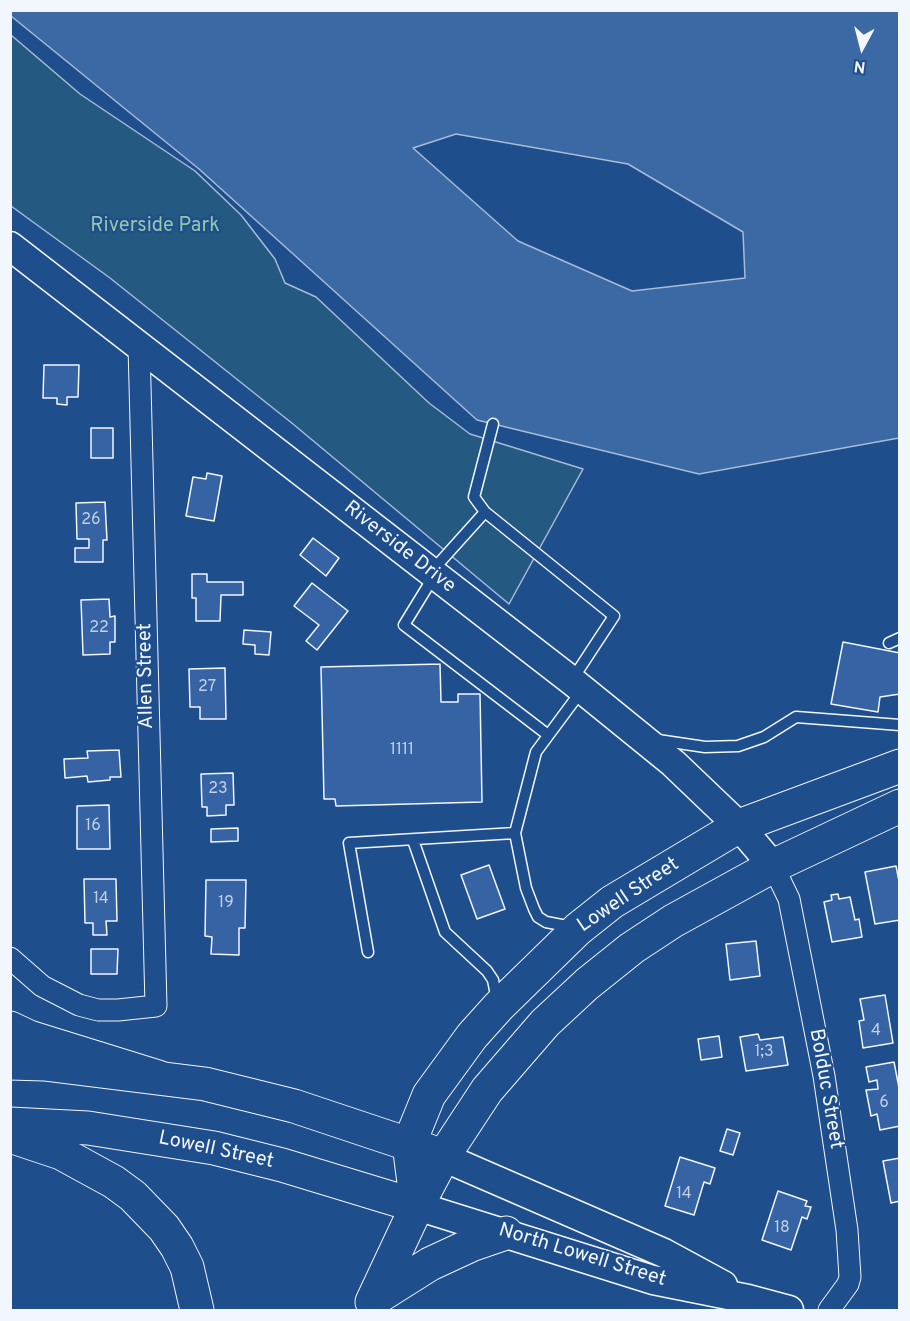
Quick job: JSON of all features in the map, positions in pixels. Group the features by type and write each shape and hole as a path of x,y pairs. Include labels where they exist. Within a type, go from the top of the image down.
{"main road":[{"name":"Riverside Drive","path":"10,246 640,736 673,763 739,826 773,866"},
{"name":"Lowell Street","path":"10,1124 88,1128 214,1148 282,1165 417,1206 409,1143 429,1095 472,1036 499,1006 578,929 612,902 739,826 900,766"},
{"path":"370,1305 443,1157 487,1090 545,1023 587,984 632,948 673,921 773,866 900,806"},
{"path":"10,1028 158,1077"},
{"path":"10,1063 45,1064 205,1084 335,1118 443,1157"},
{"path":"10,1136 61,1153 114,1182 133,1196 164,1228 177,1247 186,1267 197,1311"},
{"name":"North Lowell Street","path":"443,1157 663,1253 746,1305"},
{"name":"North Lowell Street","path":"417,1206 652,1280 746,1305 789,1311"},
{"path":"370,1305 430,1264 471,1245 506,1233"}],"street":[{"name":"Allen Street","path":"10,958 42,986 79,1005 98,1010 118,1011 156,1006 139,346"},
{"name":"Bolduc Street","path":"773,866 789,899 824,1076 847,1230 850,1277 848,1284 829,1311"}],"lane":[{"path":"493,424 474,497 484,512 614,616 577,685 536,752 514,833 526,888 538,917 546,922 578,929"},
{"path":"484,512 433,574 404,625 548,735"},
{"path":"889,643 900,638"},
{"path":"640,736 705,747 738,746 764,737 796,717 900,725"},
{"path":"368,952 349,843 514,833"},
{"path":"413,840 445,932 487,971 492,980 499,1006"}],"green space":[{"name":"Riverside Park","path":"11,35 80,94 195,171 241,215 275,259 285,283 316,297 429,403 470,434 583,469 509,604 293,424 110,278 11,206"}],"shaded area":[{"path":"10,11 899,11 899,438 699,474 477,420 199,169 11,16","holes":["456,134 628,164 743,232 745,278 632,291 518,241 413,148"]}],"building":[{"path":"44,365 79,365 78,397 67,397 67,405 57,404 57,398 43,398"},
{"path":"91,428 113,428 113,458 91,458"},
{"path":"207,473 222,476 214,521 186,516 193,477 206,479"},
{"path":"105,502 107,540 103,540 103,562 75,562 75,548 89,548 89,539 77,539 76,503"},
{"path":"313,538 339,558 326,576 300,555"},
{"path":"192,574 207,574 207,582 243,582 243,595 221,595 220,621 196,621 196,598 192,598"},
{"path":"312,583 348,611 317,650 306,641 319,625 294,606"},
{"path":"109,599 110,617 115,616 115,642 110,642 110,654 83,655 81,600"},
{"path":"244,630 271,632 269,655 255,654 255,645 243,644"},
{"path":"843,642 900,653 900,694 880,697 878,712 831,704"},
{"path":"440,664 441,702 458,702 458,694 480,694 482,802 336,806 335,799 324,799 321,667"},
{"path":"225,668 226,719 200,719 200,707 190,707 189,669"},
{"path":"119,750 121,777 88,782 87,776 65,778 64,759 88,758 87,751"},
{"path":"233,773 234,805 226,805 226,815 207,816 207,807 202,807 201,774"},
{"path":"109,805 110,849 77,849 77,806"},
{"path":"238,828 238,841 211,842 211,829"},
{"path":"489,865 505,909 477,919 461,875"},
{"path":"896,866 900,886 900,920 875,924 865,872"},
{"path":"84,879 116,879 117,921 106,921 107,935 93,935 93,923 85,923"},
{"path":"206,880 246,880 245,928 239,928 239,955 211,954 212,937 205,936"},
{"path":"838,894 839,899 850,897 855,920 859,919 862,937 832,942 824,902 832,900 831,895"},
{"path":"756,941 760,976 730,980 726,944"},
{"path":"91,949 118,949 117,974 91,974"},
{"path":"885,995 893,1043 863,1048 859,1021 864,1020 860,999"},
{"path":"758,1034 760,1040 783,1037 788,1065 746,1071 740,1037"},
{"path":"719,1036 722,1057 701,1060 698,1039"},
{"path":"894,1062 900,1093 900,1126 880,1130 877,1114 871,1116 866,1090 878,1089 877,1080 869,1082 866,1067"},
{"path":"727,1129 740,1133 733,1155 720,1151"},
{"path":"680,1157 715,1168 710,1184 704,1182 694,1215 665,1206"},
{"path":"900,1158 900,1201 891,1203 883,1161"},
{"path":"778,1191 807,1201 805,1206 811,1207 807,1219 802,1217 791,1250 762,1240"}]}
